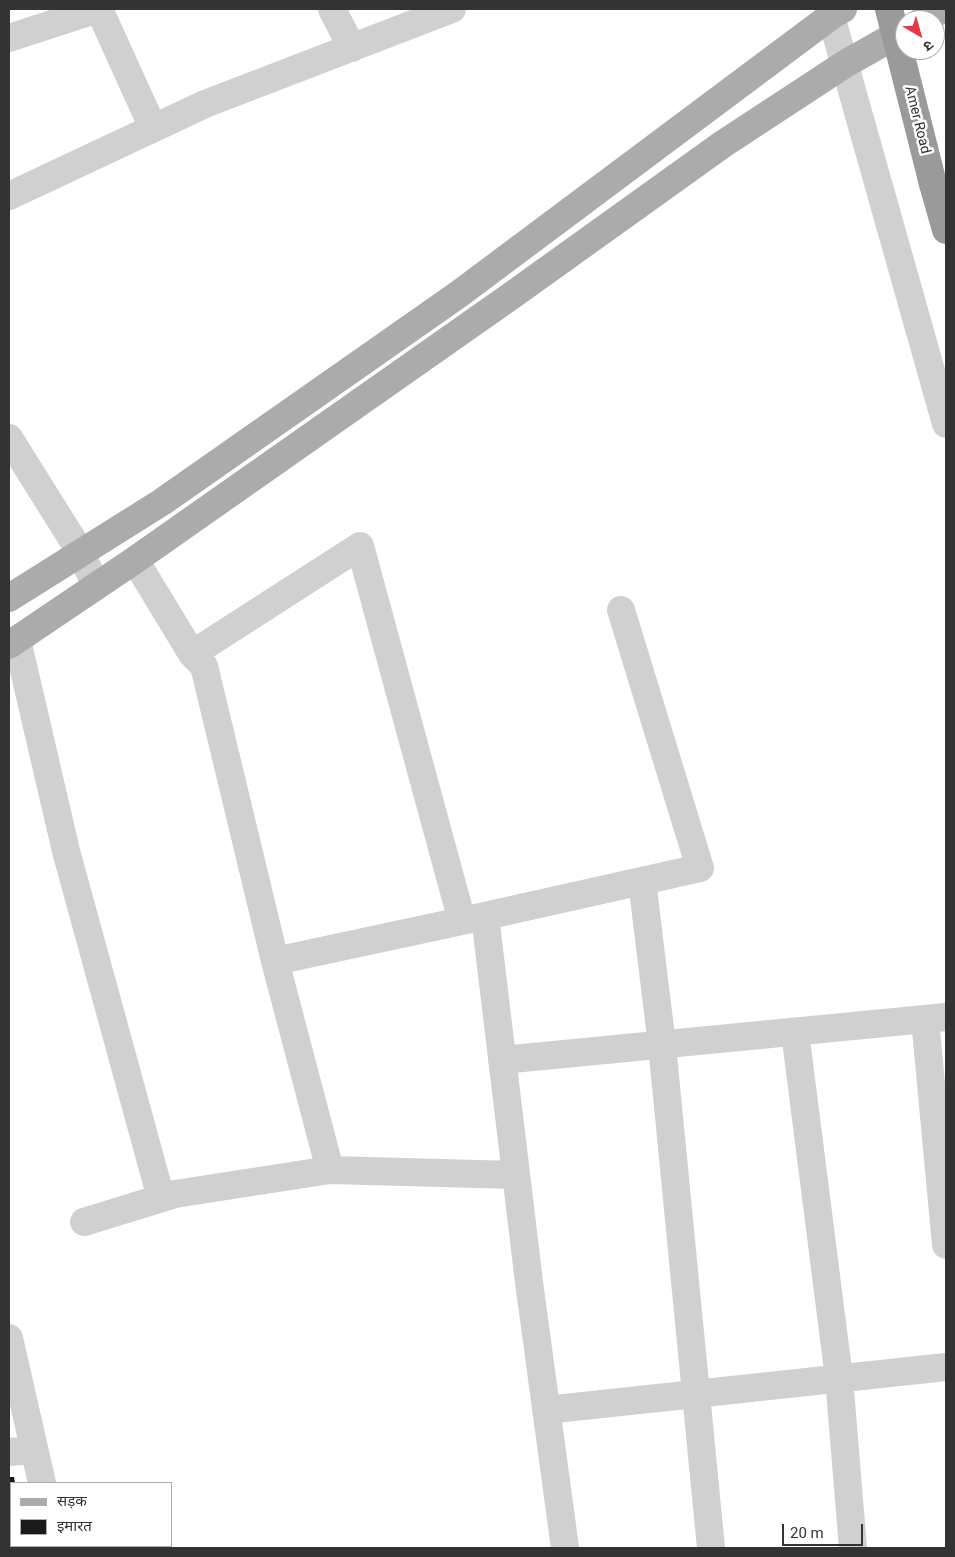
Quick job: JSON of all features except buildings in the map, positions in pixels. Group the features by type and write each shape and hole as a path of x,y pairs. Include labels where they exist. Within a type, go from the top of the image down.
{"highway":[{"name":"Amer Road","path":"889,9 946,230"}],"main road":[{"path":"9,598 162,502 459,294 834,11"},
{"path":"13,643 316,433 723,144 845,64 895,36"},
{"path":"301,404 316,433"}],"street":[{"path":"9,38 98,9 153,128"},
{"path":"332,9 352,48"},
{"path":"9,196 205,104 452,9"},
{"path":"834,11 845,64 946,424"},
{"path":"9,438 81,553 96,586"},
{"path":"192,654 360,546 473,919 502,1060 565,1548"},
{"path":"135,560 192,654 204,666 275,961 330,1170"},
{"path":"275,961 700,868 621,610"},
{"path":"13,643 66,851 161,1198"},
{"path":"642,881 662,1044 711,1548"},
{"path":"502,1060 936,1018 946,1245"},
{"path":"795,1032 839,1378 853,1548"},
{"path":"84,1222 175,1194 330,1170 516,1175"},
{"path":"9,1338 22,1451 41,1482"},
{"path":"546,1410 946,1367"}]}
